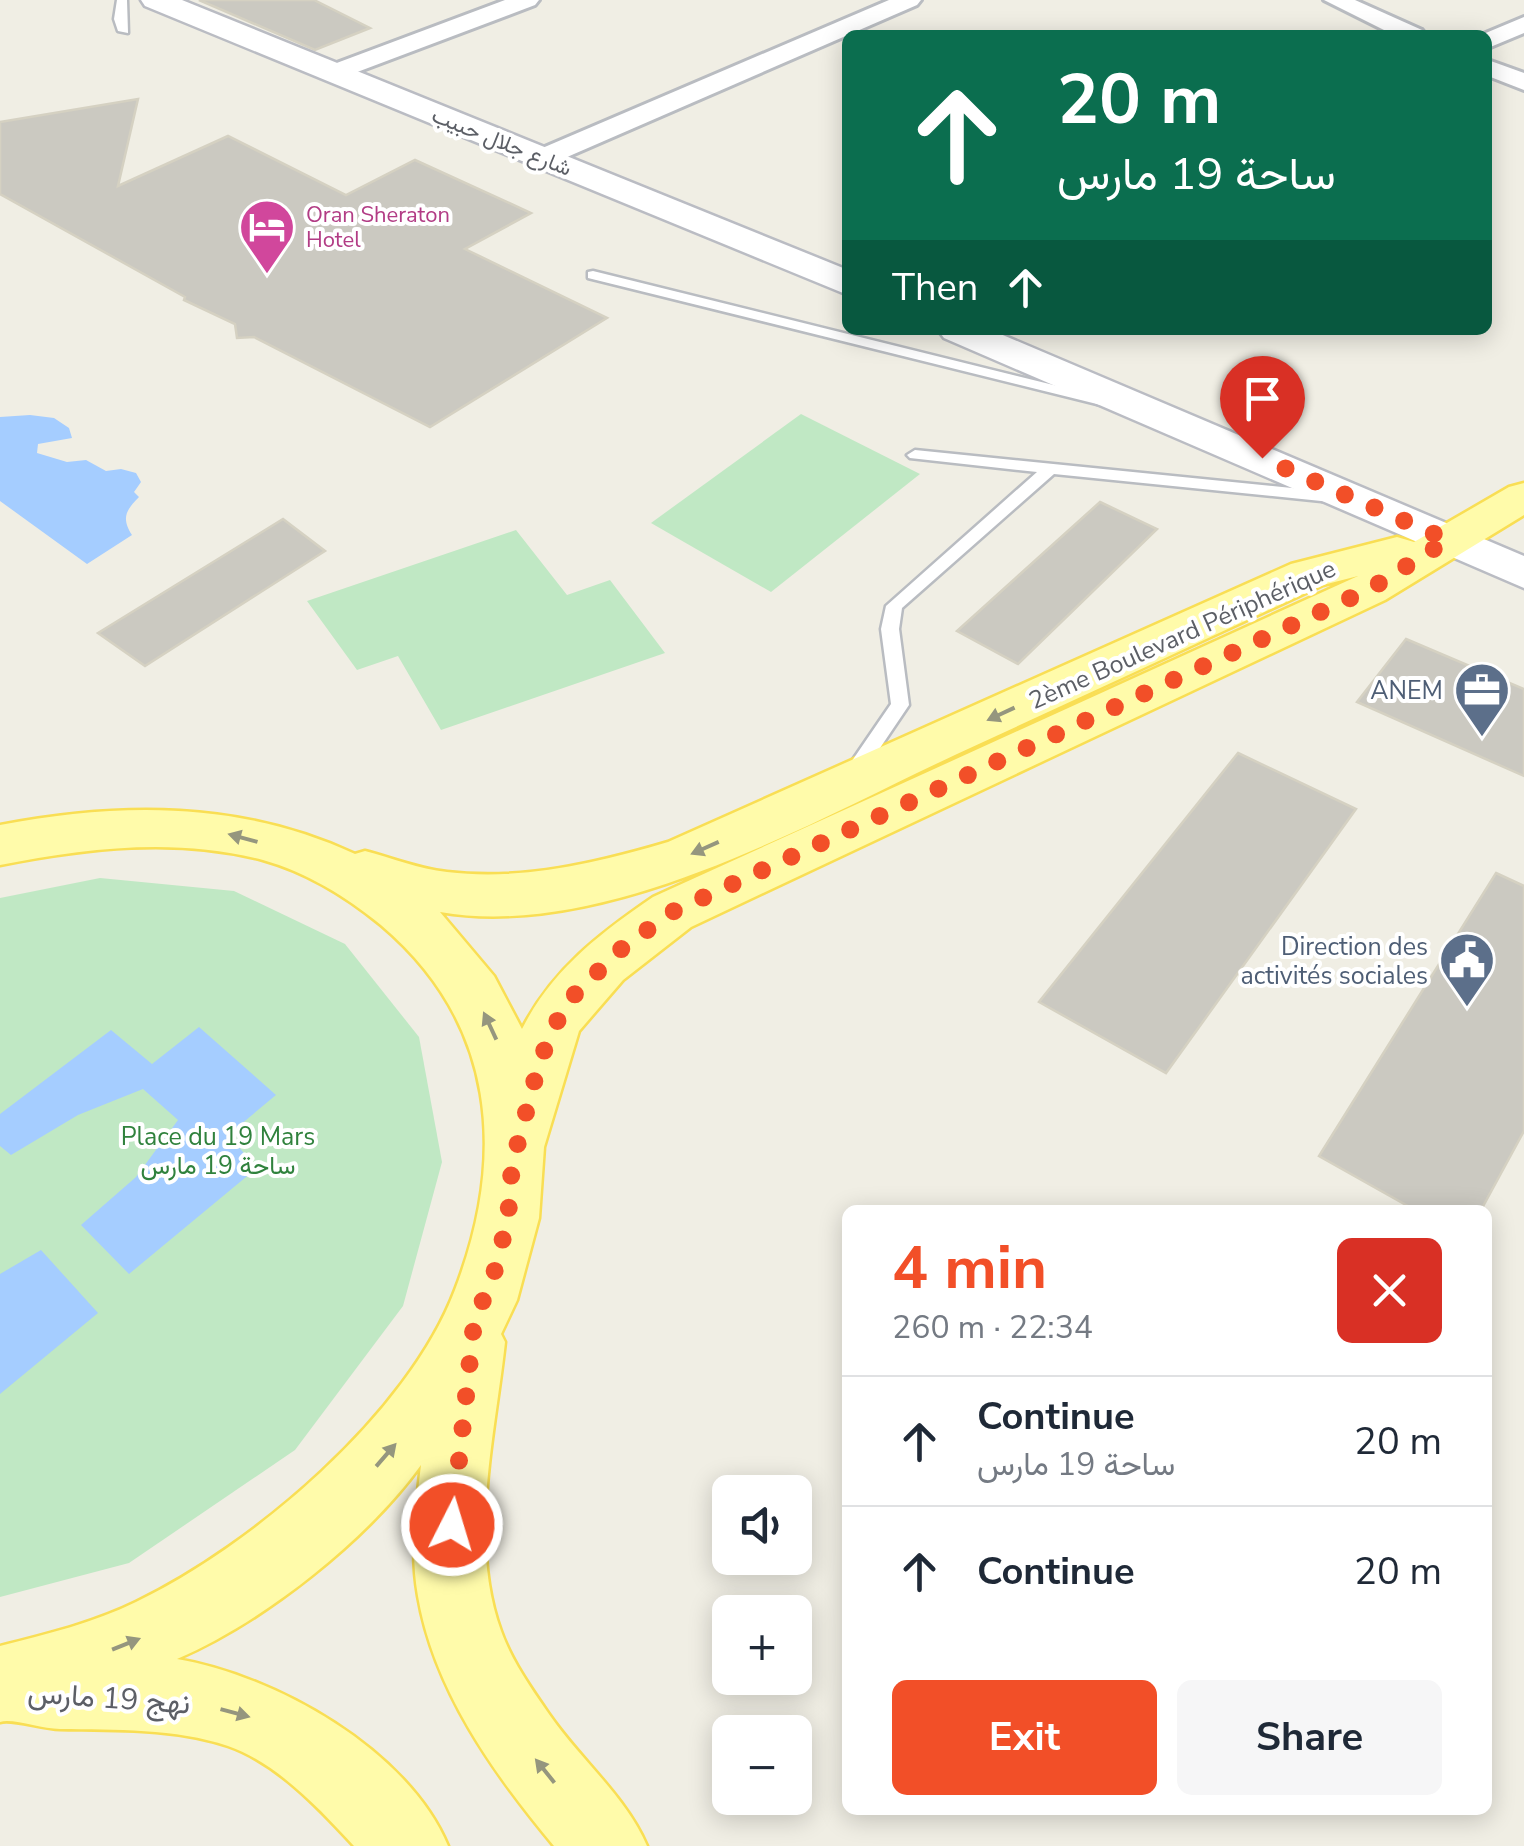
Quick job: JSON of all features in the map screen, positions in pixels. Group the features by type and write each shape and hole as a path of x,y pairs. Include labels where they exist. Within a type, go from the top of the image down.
{"main road":[{"path":"1448,540 1524,496"},
{"name":"2ème Boulevard Périphérique","path":"322,860 446,892 510,895 599,884 685,857 1307,574 1448,540"},
{"name":"2ème Boulevard Périphérique","path":"512,1165 540,1060 565,1004 620,950 672,912 1370,589 1448,540"},
{"path":"0,845 54,834 125,827"},
{"path":"0,828 125,827 228,834 322,860 395,902 454,960 495,1033 514,1120 508,1218 495,1270 474,1323 446,1376 389,1454 317,1526 231,1590 134,1642 0,1687"},
{"path":"474,1323 450,1559 466,1639 512,1730 607,1846"},
{"name":"نهج 19 مارس","path":"0,1687 172,1696 253,1717 317,1757 408,1846"}],"street":[{"path":"335,72 527,0"},
{"path":"542,158 910,0"},
{"path":"1336,0 1403,30"},
{"name":"شارع جلال حبيب","path":"163,1 842,282"},
{"path":"1492,38 1524,24"},
{"path":"1492,69 1524,82"},
{"path":"970,335 1524,573"}],"lane":[{"path":"122,0 120,18 124,31"},
{"path":"593,275 1165,417"},
{"path":"915,455 1358,500"},
{"path":"844,786 900,705 890,628 894,606 1051,468"}],"green space":[{"path":"801,414 920,474 771,592 651,523"},
{"path":"516,530 567,595 610,580 665,653 441,730 398,656 357,670 307,601"},
{"name":"Place du 19 Mars ساحة 19 مارس","path":"100,878 234,891 345,944 419,1037 442,1162 403,1306 295,1450 129,1563 0,1597 0,898"}],"water":[{"path":"0,417 54,418 69,428 72,438 38,444 37,453 67,462 86,460 106,471 136,473 141,482 134,492 139,497 126,514 132,535 87,564 0,501"},
{"path":"199,1027 276,1095 228,1135 257,1168 129,1274 81,1225 136,1177 178,1120 143,1089 78,1115 11,1155 0,1146 0,1114 111,1030 152,1064"},
{"path":"41,1250 98,1313 0,1394 0,1274"}],"building":[{"path":"199,0 314,0 370,28 315,50"},
{"path":"138,99 118,186 228,136 346,195 415,160 531,213 465,249 607,318 430,427 254,337 237,338 235,324 184,300 185,297 0,194 0,122"},
{"path":"1100,502 1157,529 1018,664 957,631"},
{"path":"283,519 325,551 145,666 98,633"},
{"name":"ANEM","path":"1406,639 1524,689 1524,776 1357,702"},
{"path":"1238,753 1356,809 1166,1073 1039,1002"},
{"name":"Direction des activités sociales","path":"1496,873 1524,886 1524,1131 1484,1205 1406,1205 1319,1156"}],"place":[{"name":"Oran Sheraton Hotel","path":"267,276"},
{"name":"ANEM","path":"1482,739"},
{"name":"Direction des activités sociales","path":"1467,1009"}],"route":[{"path":"452,1525 474,1323 495,1270 508,1218 512,1165 540,1060 565,1004 620,950 672,912 1370,589 1448,540 1262,458"}]}
